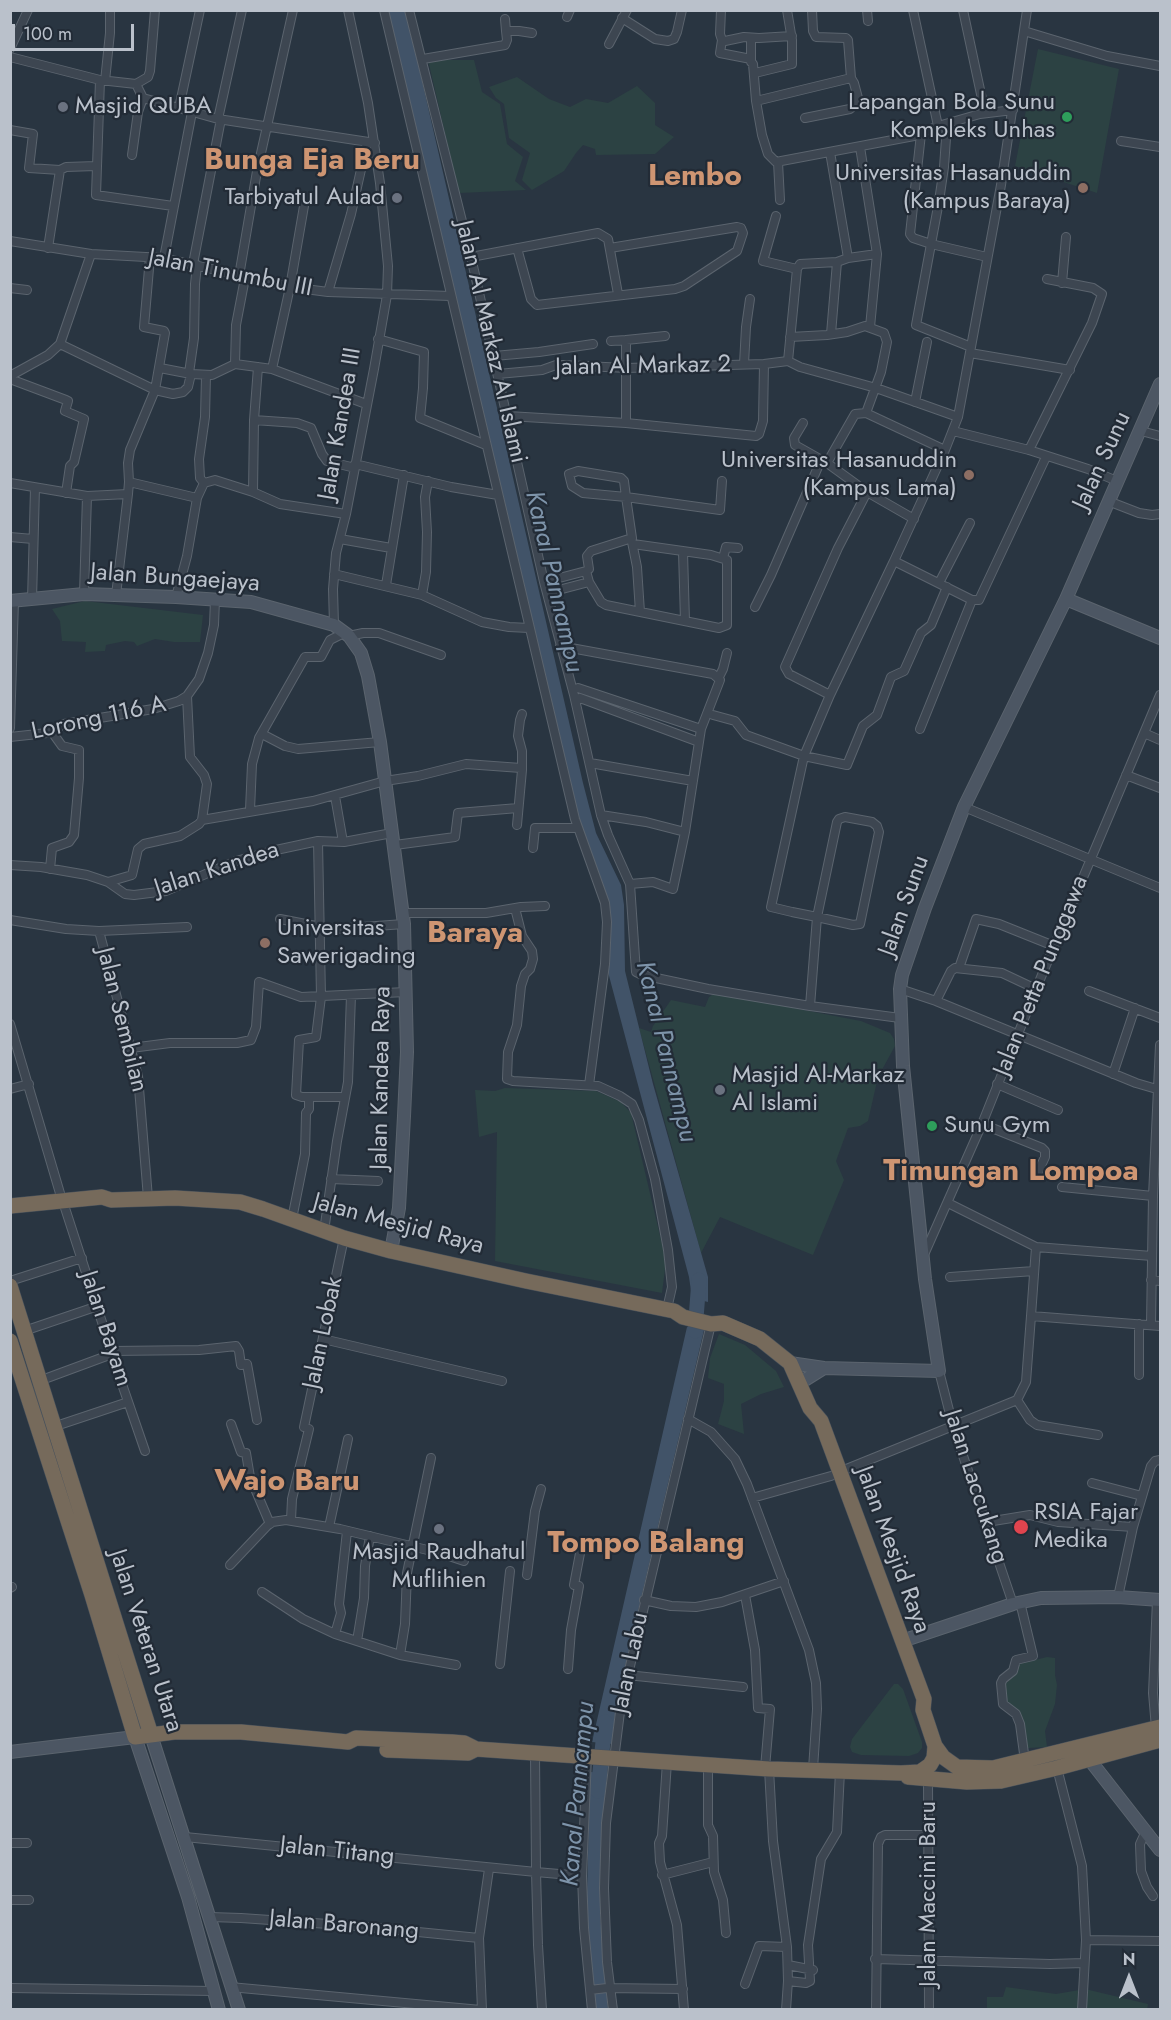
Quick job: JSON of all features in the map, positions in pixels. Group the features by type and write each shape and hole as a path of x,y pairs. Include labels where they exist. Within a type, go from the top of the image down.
{"highway":[{"name":"Jalan Mesjid Raya","path":"10,1206 64,1204 102,1197 111,1200 148,1198 240,1202 345,1238 391,1251 696,1316 760,1339 790,1363 810,1408 821,1420 835,1474 888,1616 915,1702 923,1710"},
{"name":"Jalan Veteran Utara","path":"10,1286 53,1427 53,1450"},
{"name":"Jalan Veteran Utara","path":"10,1341 16,1377 53,1450 99,1592 151,1735"},
{"name":"Jalan Veteran Utara","path":"99,1592 135,1737"},
{"name":"Jalan Mesjid Raya","path":"888,1616 902,1641 924,1699 923,1710 935,1746"},
{"path":"135,1737 174,1732 241,1732 348,1742 356,1738 452,1742 464,1743 476,1749 708,1765 901,1773 920,1772 930,1765 934,1758 935,1746"},
{"path":"901,1773 912,1778 986,1783 1089,1760 1159,1732"},
{"path":"935,1746 943,1757 957,1767 993,1768 1159,1732"}],"main road":[{"name":"Jalan Sunu","path":"939,1371 923,1257 903,1066 904,1053 900,1018 902,975 964,807 1066,598 1160,386"},
{"name":"Jalan Bungaejaya","path":"12,601 84,594 215,600 265,605 342,631"},
{"path":"1066,598 1161,638"},
{"name":"Jalan Kandea III","path":"342,631 361,653 365,666 380,742 393,839"},
{"name":"Jalan Kandea Raya","path":"391,1251 397,1225 401,1177 407,1052 403,918 393,839"},
{"path":"790,1363 824,1368 939,1371"},
{"path":"800,1383 824,1368"},
{"path":"902,1641 1017,1603 1041,1598 1118,1597 1159,1600"},
{"name":"Jalan Veteran Utara","path":"151,1735 239,2010"},
{"path":"10,1752 135,1737"},
{"name":"Jalan Veteran Utara","path":"135,1737 182,1877 219,2010"},
{"path":"1089,1760 1161,1850"}],"street":[{"path":"10,49 28,10"},
{"path":"110,10 110,33 103,80 94,189 96,196 173,206"},
{"path":"10,57 103,80 136,84 148,76 150,71 155,10"},
{"path":"179,108 200,10"},
{"path":"60,344 155,390 173,394 183,392 188,387 194,338 195,264 220,119 242,10"},
{"path":"235,364 236,325 252,192 293,10"},
{"name":"Jalan Kandea III","path":"342,631 333,574 387,295 387,242 371,143 369,103 348,10"},
{"path":"384,10 577,828 602,892 607,922 605,964 589,1085"},
{"name":"Jalan Al Markaz Al Islami","path":"409,10 471,257 544,582 572,685 601,815 630,884 638,974 708,989 900,1018"},
{"path":"609,44 625,14 655,39 668,41 674,39 682,10"},
{"path":"721,10 720,53 751,59"},
{"path":"754,73 792,64 792,36 787,10"},
{"path":"805,118 850,109 857,103 858,98 851,78 848,40 846,38 817,38 813,31 812,10"},
{"path":"867,10 868,21"},
{"path":"914,10 938,126"},
{"path":"963,10 984,113"},
{"path":"810,1006 817,917 837,822 845,817 872,822 877,826 879,832 861,922 858,925 852,925 817,917 771,907 804,756 830,695 914,519 958,417 1013,110 1028,10"},
{"path":"423,59 506,45 505,19"},
{"path":"506,31 532,33"},
{"path":"1024,31 1107,56 1161,66"},
{"path":"722,40 792,36"},
{"path":"751,38 756,101 764,146 770,158 778,162 921,134 938,126 984,113 1013,110"},
{"path":"756,101 851,78"},
{"path":"132,155 138,112 143,98 136,84"},
{"path":"143,98 220,119 371,143 328,292"},
{"path":"164,258 192,112"},
{"path":"947,124 944,167 916,325 971,350 1070,370"},
{"path":"10,130 33,134 28,168 60,170 66,167 96,166"},
{"path":"921,134 909,232 913,238 931,244 987,257"},
{"path":"1121,141 1161,147"},
{"path":"860,147 877,254 870,327"},
{"path":"830,152 848,258"},
{"path":"778,162 780,200"},
{"path":"48,248 60,170"},
{"path":"272,369 290,287 304,206"},
{"path":"776,216 763,261 797,269"},
{"path":"517,248 531,299 537,305 675,289 693,281 737,251 743,230 737,227 610,248"},
{"path":"471,257 593,232 604,235 608,239 618,294"},
{"path":"1062,283 1066,237"},
{"name":"Jalan Tinumbu III","path":"10,241 91,254 164,258 290,287 328,292 451,296"},
{"path":"10,377 60,344 91,254"},
{"path":"877,254 837,262 800,264 797,269 788,361 800,367 876,388 958,417"},
{"path":"116,595 128,494 130,450 155,390 165,331 144,327 150,257"},
{"path":"831,334 837,262"},
{"path":"1029,450 1092,323 1102,294 1093,288 1047,279"},
{"path":"10,288 27,291"},
{"path":"744,364 750,299"},
{"path":"790,337 847,332 865,326 884,333 887,338 876,388 866,413"},
{"path":"611,341 665,336"},
{"path":"378,339 424,352 420,418 486,445"},
{"path":"626,340 626,423"},
{"path":"915,402 927,342"},
{"path":"494,356 593,344"},
{"name":"Jalan Al Markaz 2","path":"498,374 542,370 564,364 626,368 764,364 788,361"},
{"path":"160,368 206,375 212,375 235,364 272,369 366,404"},
{"path":"508,416 626,423 757,435 763,421 764,364"},
{"path":"253,492 254,420 258,367"},
{"path":"204,483 200,478 199,459 205,417 206,375"},
{"path":"10,377 68,401 65,411 84,419 74,462 70,466 66,493"},
{"path":"755,607 824,462 855,414 866,413 945,450"},
{"path":"254,420 297,423 311,428 327,461 498,495"},
{"path":"803,423 794,438 795,445 867,492 914,519"},
{"path":"953,431 1029,450 1117,482"},
{"path":"1141,431 1161,436"},
{"path":"920,729 976,600 1046,457"},
{"path":"640,612 637,567 632,541 626,497 624,481 621,478 578,471 569,474 572,486 583,493 626,497 720,510 722,481"},
{"path":"386,585 404,475"},
{"path":"176,597 188,556 196,498 204,483 215,480 253,492 280,504 346,514"},
{"path":"423,595 427,532 425,497 428,481"},
{"path":"129,482 196,498"},
{"path":"10,483 87,496 128,494"},
{"path":"32,600 34,488"},
{"path":"830,695 789,674 785,667 838,548 867,492"},
{"path":"84,594 87,496"},
{"path":"1108,501 1139,513 1161,514"},
{"path":"713,715 735,721 746,735 804,756 842,765 849,764 864,726 877,715 891,677 904,671 921,633 931,625 943,585 970,523"},
{"path":"10,537 33,539"},
{"path":"340,539 391,548"},
{"path":"544,582 586,571 590,566 587,556 591,551 632,541 723,558 728,564 727,625 719,628 606,605 601,602 589,582 586,571"},
{"path":"723,558 726,547 738,548"},
{"path":"683,552 685,621"},
{"path":"894,561 976,600"},
{"path":"333,574 423,595 482,622 529,628"},
{"path":"547,593 589,582"},
{"path":"108,882 132,874 138,849 144,844 180,836 202,820 207,784 204,775 190,757 187,696 199,679 208,653 214,625 215,600"},
{"path":"10,728 12,601"},
{"path":"250,810 253,754 305,657 321,657 330,640 342,631 379,633 441,655"},
{"path":"560,646 708,673 719,677"},
{"path":"630,884 653,882 673,889 685,832 701,729 719,683 727,653"},
{"path":"578,688 701,729"},
{"name":"Jalan Petta Punggawa","path":"923,1257 982,1124 1053,946 1161,695"},
{"name":"Lorong 116 A","path":"10,737 52,732 64,724 153,709 179,701 187,696"},
{"path":"580,698 699,742"},
{"path":"517,825 522,751 518,736 522,714"},
{"path":"50,869 52,848 69,842 74,835 80,778 79,750 62,746 52,732"},
{"path":"1144,733 1161,740"},
{"path":"262,734 285,746 298,749 380,742"},
{"path":"590,763 693,781"},
{"path":"202,820 335,796 385,781 418,776 466,764 521,768"},
{"path":"1126,775 1161,788"},
{"path":"335,796 343,842"},
{"path":"964,807 1161,888"},
{"name":"Jalan Kandea","path":"10,865 87,875 108,882 129,895 162,891 248,857 318,841 455,837 458,813 518,808"},
{"path":"601,815 646,822 685,832"},
{"path":"533,849 535,828 577,828"},
{"path":"318,841 321,997 316,1037 301,1039 299,1045 296,1095 309,1098 345,1097"},
{"path":"280,919 321,929 403,918 486,913 545,906"},
{"name":"Jalan Labu","path":"515,908 522,936 532,951 533,959 531,969 525,974 521,986 517,1024 508,1052 507,1079 598,1086 632,1104 639,1120 655,1179 672,1287 696,1316 688,1419 627,1675 612,1759 606,1823 604,1917 609,1988 613,2010"},
{"name":"Jalan Sembilan","path":"10,920 99,931 136,1063 148,1198"},
{"path":"959,968 976,920 999,924 1053,946"},
{"path":"99,931 187,927"},
{"path":"936,1001 951,971 959,968 1002,974 1036,989"},
{"path":"131,1048 251,1040 255,1032 259,982 301,997 406,992"},
{"path":"900,989 936,1001 1113,1074 1159,1090"},
{"path":"1089,991 1161,1018"},
{"path":"324,1231 348,1075 351,995"},
{"path":"1113,1074 1135,1008"},
{"name":"Jalan Bayam","path":"10,1024 64,1204 145,1451"},
{"path":"1150,1325 1156,1280 1152,1256 1153,1196 1161,1045"},
{"path":"10,1089 28,1084"},
{"path":"997,1084 1058,1110"},
{"path":"292,1219 305,1154 306,1113 309,1109 309,1098"},
{"path":"982,1124 1042,1148 1045,1151 1045,1157 1038,1172"},
{"path":"332,1179 378,1181"},
{"path":"1062,1187 1153,1196"},
{"path":"948,1203 1036,1247 1152,1256"},
{"name":"Jalan Lobak","path":"291,1520 292,1499 345,1238"},
{"path":"752,1498 835,1474 1017,1400 1026,1382 1036,1247"},
{"path":"10,1281 82,1258"},
{"path":"950,1277 1034,1271"},
{"path":"24,1331 98,1306"},
{"path":"1031,1316 1161,1326"},
{"path":"1139,1324 1139,1376"},
{"path":"323,1339 502,1381"},
{"path":"39,1381 112,1352 199,1350 237,1346 241,1365 247,1364 257,1420"},
{"name":"Jalan Laccukang","path":"939,1371 953,1426 1017,1603 1033,1656 1016,1660 1013,1671 1001,1683 1003,1704 1016,1714 1020,1724 1025,1761"},
{"path":"1017,1400 1030,1420 1037,1425 1098,1435"},
{"path":"53,1427 128,1402"},
{"path":"688,1419 711,1432 730,1452 747,1484 809,1650 816,1683 817,1709 813,1769"},
{"path":"231,1424 241,1452 246,1453 250,1476 270,1524"},
{"path":"329,1527 348,1438"},
{"path":"400,1655 405,1624 407,1573 430,1458"},
{"path":"1118,1597 1133,1527 1152,1463 1161,1460"},
{"path":"1092,1483 1142,1496"},
{"path":"527,1575 535,1511 541,1489"},
{"path":"987,1522 1030,1515 1058,1522 1133,1527"},
{"path":"230,1565 270,1524 280,1520 291,1520 370,1536 464,1561"},
{"path":"335,1634 341,1613 339,1604 347,1531"},
{"path":"357,1641 370,1536"},
{"path":"568,1669 581,1548"},
{"path":"500,1664 510,1571"},
{"path":"644,1600 671,1606 696,1607 722,1602 784,1581"},
{"path":"262,1592 303,1619 335,1634 400,1655 456,1665"},
{"path":"746,1594 755,1650 758,1708 770,1709 767,1768 773,1841 787,1947 786,2010"},
{"path":"1159,1600 1154,1628 1154,1693 1159,1732"},
{"path":"627,1675 743,1687"},
{"path":"535,1753 536,1872 542,2010"},
{"path":"588,1757 582,1876 584,1928 592,2010"},
{"path":"667,1762 659,1846 662,1875 675,1915 684,2010"},
{"path":"708,1765 708,1826 713,1836 714,1875 723,1900 726,1933"},
{"path":"1057,1768 1082,1866 1086,1940 1082,2010"},
{"path":"788,1981 809,1983 811,1970 808,1951 821,1859 838,1830 840,1771"},
{"name":"Jalan Maccini Baru","path":"928,1779 929,2010"},
{"path":"1146,1831 1140,1844 1141,1871 1153,1896"},
{"path":"876,2010 876,1851 879,1840 885,1835 929,1835"},
{"name":"Jalan Titang","path":"185,1837 536,1872"},
{"path":"10,1842 27,1843"},
{"path":"662,1875 713,1862"},
{"path":"230,1986 482,2010 479,1938 489,1869"},
{"path":"536,1872 582,1876"},
{"path":"10,1900 29,1900"},
{"name":"Jalan Baronang","path":"210,1917 357,1926 479,1938"},
{"path":"1086,1940 1161,1941"},
{"path":"745,1984 759,1946 787,1947"},
{"path":"875,1959 1084,1963"},
{"path":"788,1965 811,1970"},
{"path":"591,1990 683,1987"},
{"path":"10,1989 214,1991"}],"green space":[{"name":"Lapangan Bola Sunu Kompleks Unhas","path":"1038,49 1119,69 1097,193 1015,166"},
{"path":"428,60 474,60 482,92 500,104 507,144 523,157 515,181 526,190 459,193"},
{"path":"517,77 549,99 570,107 586,99 608,103 637,86 655,103 655,125 674,137 655,154 596,155 595,149 583,145 564,171 532,190 522,180 530,153 509,138 504,104 496,98 489,87"},
{"path":"85,601 203,615 200,642 155,639 137,646 134,642 125,641 106,645 105,651 85,652 86,642 62,641 60,621 52,609"},
{"path":"715,993 861,1021 890,1033 894,1039 895,1046 878,1077 868,1121 860,1126 848,1128 836,1161 844,1180 813,1255 720,1217 701,1253 639,1028 651,1032 671,1000 705,1007 709,997"},
{"path":"505,1088 596,1091 621,1102 631,1113 666,1261 662,1293 495,1261 497,1132 479,1137 475,1090 495,1091"},
{"path":"719,1334 745,1345 776,1371 784,1387 761,1394 741,1404 744,1434 718,1424 724,1401 724,1384 708,1378 710,1358"},
{"path":"1047,1657 1055,1658 1057,1685 1055,1704 1045,1731 1047,1747 1028,1748 1023,1726 1005,1704 1004,1685 1014,1676 1019,1664"},
{"path":"894,1684 898,1684 903,1689 922,1742 922,1748 918,1753 909,1756 861,1755 852,1752 850,1747 852,1739"},
{"path":"1006,1987 1056,1994 1085,1989 1148,2004 1147,2010 987,2010 987,1997 1003,1997"}],"water":[{"path":"386,11 406,11 583,783 596,833 621,885 624,905 625,971 653,1084 708,1277 708,1302 692,1298 689,1277 608,972 608,924 579,830"},
{"path":"687,1327 704,1330 616,1705 612,1744 592,1742"},
{"path":"590,1772 606,1773 600,1916 608,2009 594,2009 586,1938"}],"waterway":[{"name":"Kanal Pannampu","path":"695,1331 699,1280"},
{"name":"Kanal Pannampu","path":"598,1791 605,1722"}],"place":[{"name":"Masjid QUBA","path":"63,107"},
{"name":"Lapangan Bola Sunu Kompleks Unhas","path":"1067,117"},
{"name":"Universitas Hasanuddin (Kampus Baraya)","path":"1083,188"},
{"name":"Tarbiyatul Aulad","path":"397,198"},
{"name":"Universitas Hasanuddin (Kampus Lama)","path":"969,475"},
{"name":"Universitas Sawerigading","path":"265,943"},
{"name":"Masjid Al-Markaz Al Islami","path":"720,1090"},
{"name":"Sunu Gym","path":"932,1126"},
{"name":"RSIA Fajar Medika","path":"1021,1527"},
{"name":"Masjid Raudhatul Muflihien","path":"439,1529"}],"district":[{"name":"Bunga Eja Beru","path":"312,162"},
{"name":"Lembo","path":"695,178"},
{"name":"Baraya","path":"475,935"},
{"name":"Timungan Lompoa","path":"1011,1173"},
{"name":"Wajo Baru","path":"287,1483"},
{"name":"Tompo Balang","path":"646,1545"}]}
